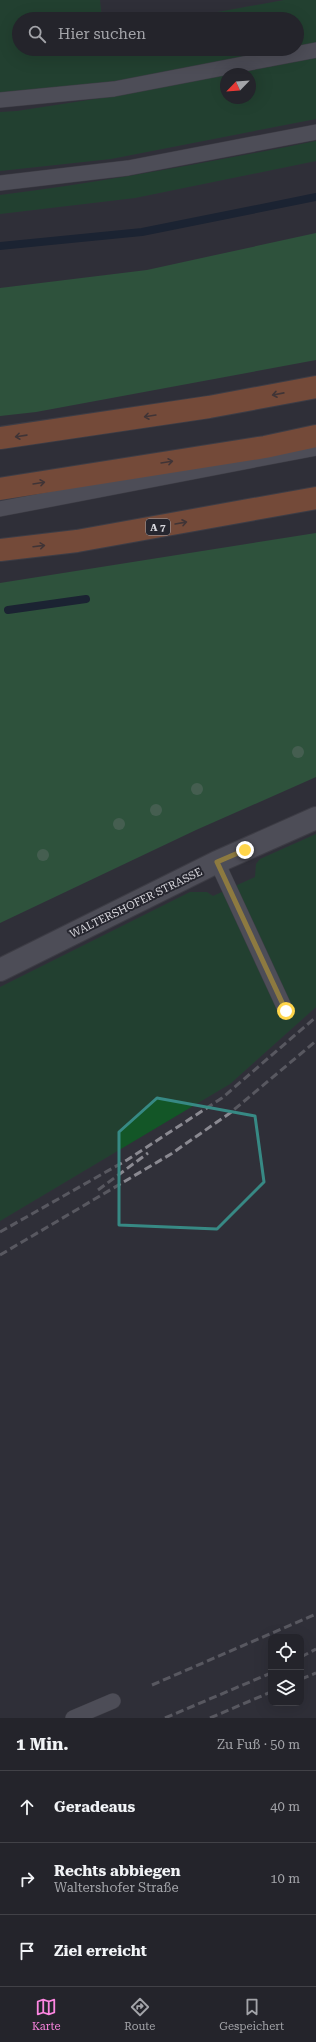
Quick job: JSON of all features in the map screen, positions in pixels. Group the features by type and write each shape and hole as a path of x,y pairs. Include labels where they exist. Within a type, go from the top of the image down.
{"highway":[{"path":"0,438 209,407 316,387"},
{"path":"0,488 265,447 316,436"},
{"name":"A 7","path":"0,550 77,541 316,498"}],"street":[{"name":"WALTERSHOFER STRASSE","path":"0,970 217,862 316,818"}],"lane":[{"path":"304,52 316,50"},
{"path":"0,100 114,89 285,56"},
{"path":"0,183 128,168 316,132"},
{"path":"0,509 316,448"},
{"path":"217,862 286,1011"},
{"path":"73,1718 112,1701"}],"highlighted area":[{"path":"157,1098 255,1116 264,1182 217,1229 119,1225 119,1132"}],"green space":[{"path":"0,0 100,0 101,12 12,12 12,56 278,56 0,100"},
{"path":"284,0 316,0 316,50 304,52 304,12 218,12"},
{"path":"316,55 316,119 111,159 0,171 0,112 17,111 127,94 220,75 220,104 256,104 256,68 253,68"},
{"path":"316,141 316,161 135,198 0,214 0,195 158,171"},
{"path":"316,233 316,360 36,412 0,416 0,288 147,270"},
{"path":"316,533 316,777 196,830 0,923 0,583"},
{"path":"316,834 316,1007 230,1084 0,1221 0,987 190,892 207,892 213,896 255,877 256,864 260,859"}],"waterway":[{"path":"0,246 142,232 316,197"},
{"path":"8,610 86,599"}],"railway":[{"path":"0,1232 127,1160 222,1098 316,1017"},
{"path":"0,1255 171,1154 230,1113 316,1041"},
{"path":"98,1190 148,1153"},
{"path":"152,1685 316,1614"},
{"path":"304,1655 316,1649"},
{"path":"304,1678 316,1673"},
{"path":"165,1718 268,1674"},
{"path":"210,1718 268,1693"}],"route":[{"path":"245,850 217,862 286,1011"}]}
